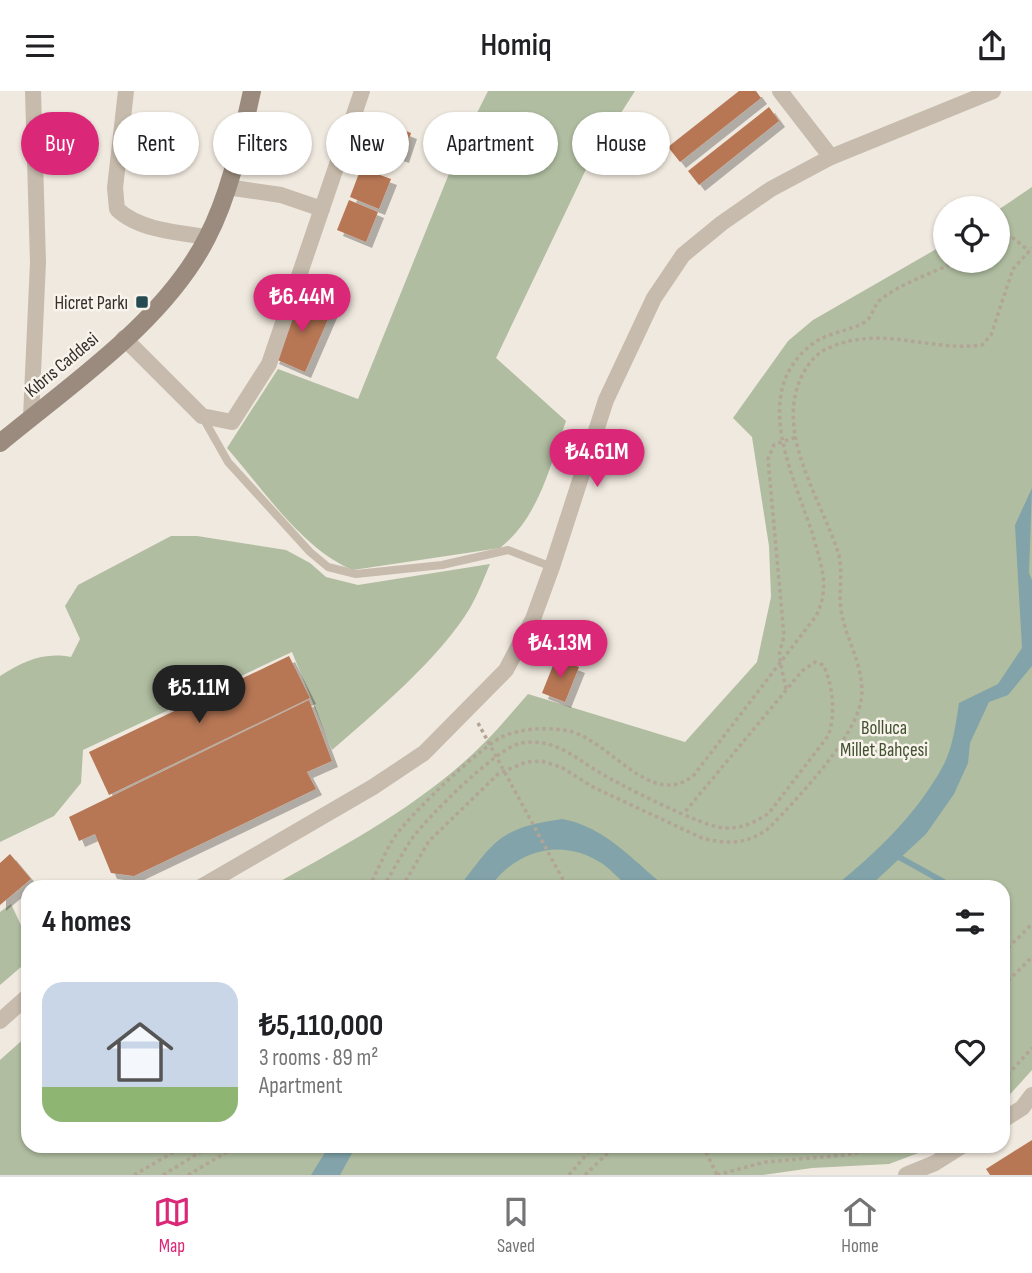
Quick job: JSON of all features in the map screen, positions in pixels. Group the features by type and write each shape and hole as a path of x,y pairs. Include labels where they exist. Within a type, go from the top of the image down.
{"main road":[{"name":"Kıbrıs Caddesi","path":"0,443 140,327 178,280 208,237 227,187 253,91"}],"street":[{"path":"31,417 38,262 33,91"},
{"path":"126,91 115,188 117,209 123,215 171,232 208,237"},
{"path":"124,338 202,416 232,422 269,364 362,91"},
{"path":"780,91 831,157"},
{"path":"213,880 373,787 424,753 506,670 533,619 606,400 654,298 683,255 722,223 771,189 831,157 993,91"},
{"path":"227,187 281,195 322,209"},
{"path":"0,1021 21,1002"},
{"path":"1010,1116 1022,1108 1032,1095"},
{"path":"906,1175 951,1153"}],"lane":[{"path":"202,416 228,462 310,552 328,567 356,574 442,565 508,550 552,567"}],"path":[{"path":"406,880 429,841 505,770 526,762 541,761 561,767 593,787 702,838 722,843 756,838 790,806 857,718 862,677 845,632 841,612 839,554 822,515 796,437 793,408 795,393 809,364 819,353 872,336 982,345 991,335 1013,269 1031,249 1010,238"},
{"path":"373,880 397,834 503,736 536,728 572,732 659,785 677,786 703,764 816,616 826,588 779,427 780,397 793,365 806,349 821,338 865,321 882,299 933,273"},
{"path":"786,690 779,655 784,636 768,460 774,445 796,437"},
{"path":"387,880 414,837 441,807 498,757 521,744 555,745 576,755 609,778 684,813 723,828 756,822 769,813 828,736 832,725 827,673 823,665 815,662 809,664 684,813"},
{"path":"469,709 498,757 563,880"},
{"path":"1010,946 1032,924"},
{"path":"1010,979 1032,957"},
{"path":"1010,1072 1032,1048"},
{"path":"134,1175 172,1153"},
{"path":"163,1175 199,1153"},
{"path":"188,1175 225,1153"},
{"path":"569,1175 588,1153"},
{"path":"585,1175 608,1153"},
{"path":"706,1153 717,1175 765,1162 856,1153"}],"green space":[{"path":"488,91 635,91 622,112 572,112 572,175 583,175 496,358 566,421 534,506 525,521 500,548 353,570 335,561 300,533 227,448 278,369 358,399 448,175 558,175 558,112 478,112"},
{"name":"Bolluca Millet Bahçesi","path":"1032,187 1032,1070 1010,1094 1010,880 282,880 383,822 436,785 485,742 528,694 685,742 757,662 771,597 769,546 752,437 733,418 788,341 813,320 933,251 933,273 1010,273 1010,202"},
{"path":"171,536 197,536 286,550 310,563 326,577 358,585 490,564 470,608 442,646 407,683 332,750 292,652 83,750 81,783 54,816 0,842 0,676 34,659 71,657 80,639 65,606 78,585"},
{"path":"11,904 21,925 21,967 0,985 0,912"},
{"path":"21,1041 21,1153 918,1153 889,1164 812,1168 763,1175 0,1175 0,1060"}],"water":[{"path":"1032,488 1029,573 1032,580 1032,666 1008,695 989,702 970,743 968,763 954,794 926,834 877,880 842,880 894,832 933,784 949,751 959,703 998,684 1022,648 1015,525"},
{"path":"562,819 592,829 658,880 622,880 603,864 588,856 557,849 527,856 513,864 496,880 464,880 501,838 541,823"},
{"path":"325,1153 352,1153 340,1175 311,1175"}],"building":[{"path":"739,91 756,91 761,98 680,162 670,150 670,145"},
{"path":"769,107 779,121 699,185 688,171"},
{"path":"358,175 380,175 391,179 379,209 350,197"},
{"path":"349,200 378,212 366,242 337,230"},
{"path":"300,296 332,310 305,372 273,358"},
{"path":"289,656 310,698 109,795 89,752"},
{"path":"556,658 579,667 565,702 542,693"},
{"path":"309,700 332,761 307,772 316,789 134,876 111,873 95,834 79,841 69,817"},
{"path":"10,854 31,879 21,880 21,887 0,905 0,863"},
{"path":"1032,1140 1032,1175 990,1175 986,1169"}],"waterway":[{"path":"897,856 940,880"}],"place":[{"name":"Hicret Parkı","path":"142,302"}]}
